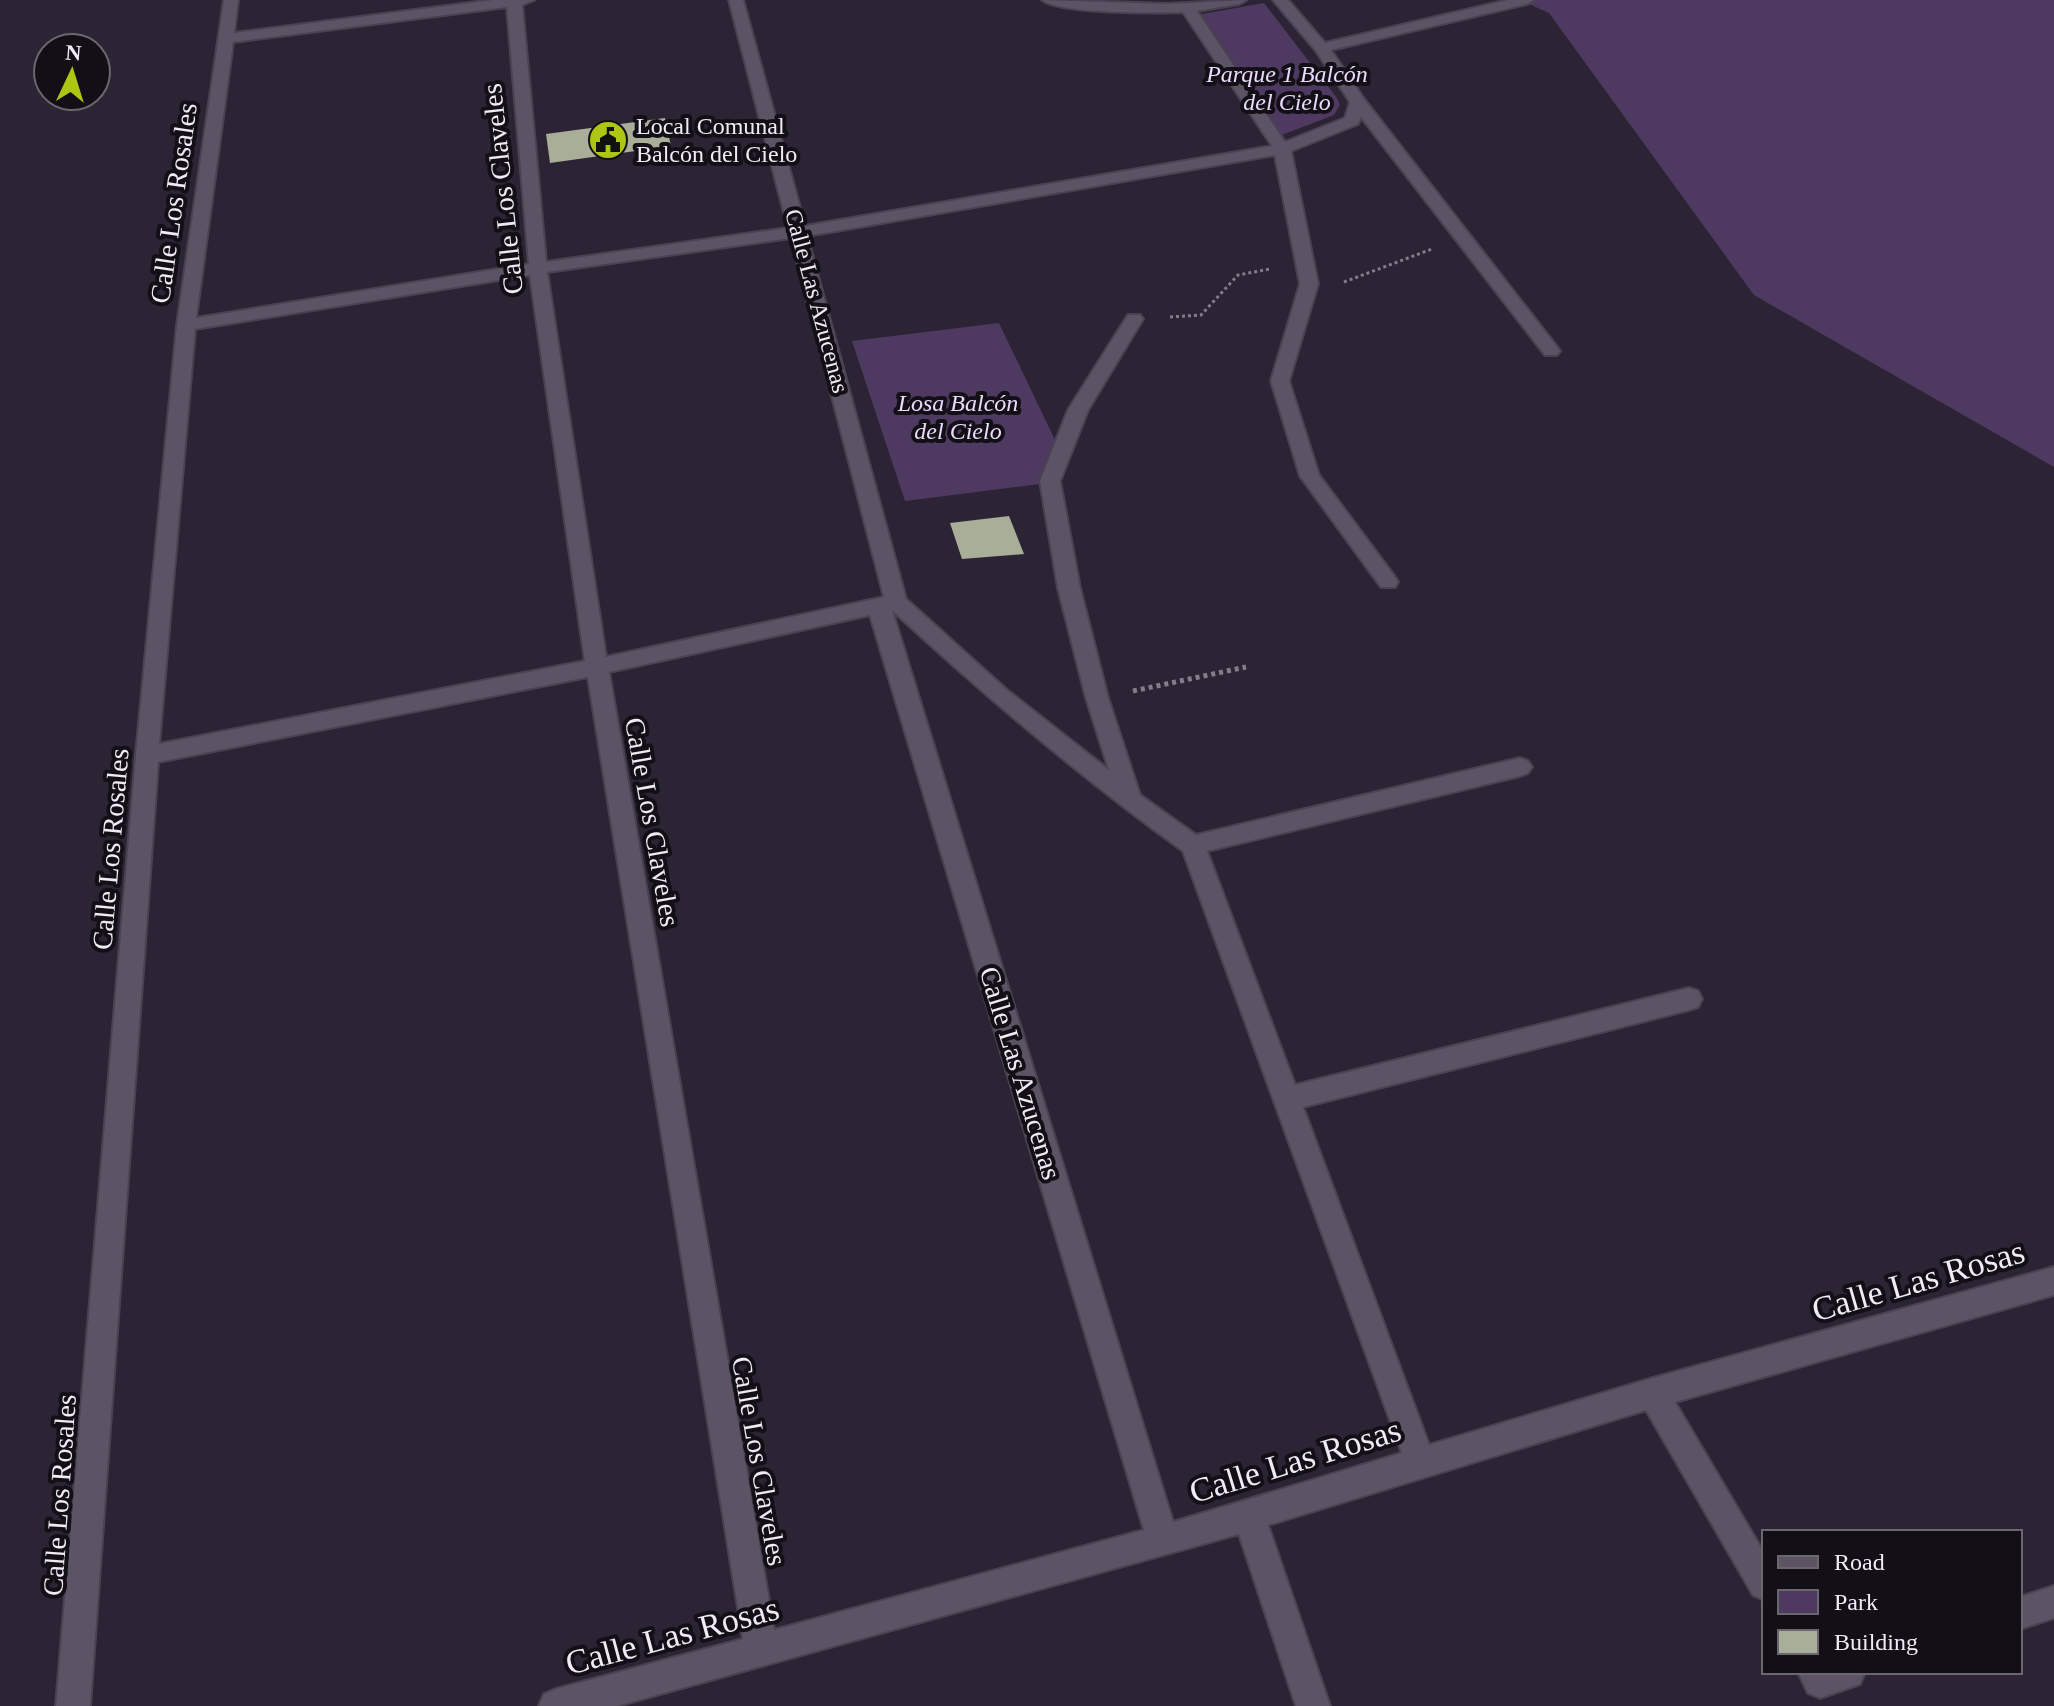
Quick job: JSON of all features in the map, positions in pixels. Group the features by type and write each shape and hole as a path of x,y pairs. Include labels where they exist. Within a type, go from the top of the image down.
{"street":[{"name":"Calle Los Rosales","path":"73,1706 147,755 186,325 231,0"},
{"name":"Calle Las Azucenas","path":"736,0 799,232 887,604 1163,1541"},
{"path":"1049,0 1144,8 1188,8 1239,0"},
{"path":"1280,0 1322,48 1358,102 1551,351"},
{"path":"1322,48 1527,0"},
{"path":"227,38 519,1"},
{"name":"Calle Los Claveles","path":"519,1 538,268 597,667 761,1650"},
{"path":"1188,8 1282,149 1309,284 1280,381 1310,476 1388,582"},
{"path":"186,325 538,268 799,232 1282,149 1352,121 1358,102"},
{"path":"1130,800 1097,698 1069,588 1050,481 1078,410 1134,319"},
{"path":"147,755 597,667 887,604 1130,800 1193,845 1420,1461"},
{"path":"1193,845 1520,767"},
{"path":"1286,1099 1689,999"},
{"name":"Calle Las Rosas","path":"556,1706 1163,1541 1653,1393 2054,1281"},
{"path":"1653,1393 1762,1581"},
{"path":"1249,1515 1313,1706"},
{"path":"2022,1612 2054,1602"},
{"path":"1816,1674 1820,1681 1842,1674"}],"path":[{"path":"1341,283 1463,238"},
{"path":"1134,319 1201,315 1238,275 1274,268 1266,301 1296,324"},
{"path":"1097,698 1246,667"}],"green space":[{"path":"1520,0 2054,0 2054,467 1754,295 1549,13"},
{"name":"Parque 1 Balcón del Cielo","path":"1264,3 1340,105 1334,115 1279,136 1197,15"},
{"name":"Losa Balcón del Cielo","path":"999,323 1055,440 1040,484 905,501 852,341"}],"building":[{"name":"Local Comunal Balcón del Cielo","path":"665,118 671,146 550,163 546,134"},
{"path":"1009,516 1024,554 962,559 950,523"}],"place":[{"name":"Local Comunal Balcón del Cielo","path":"608,140"}]}
